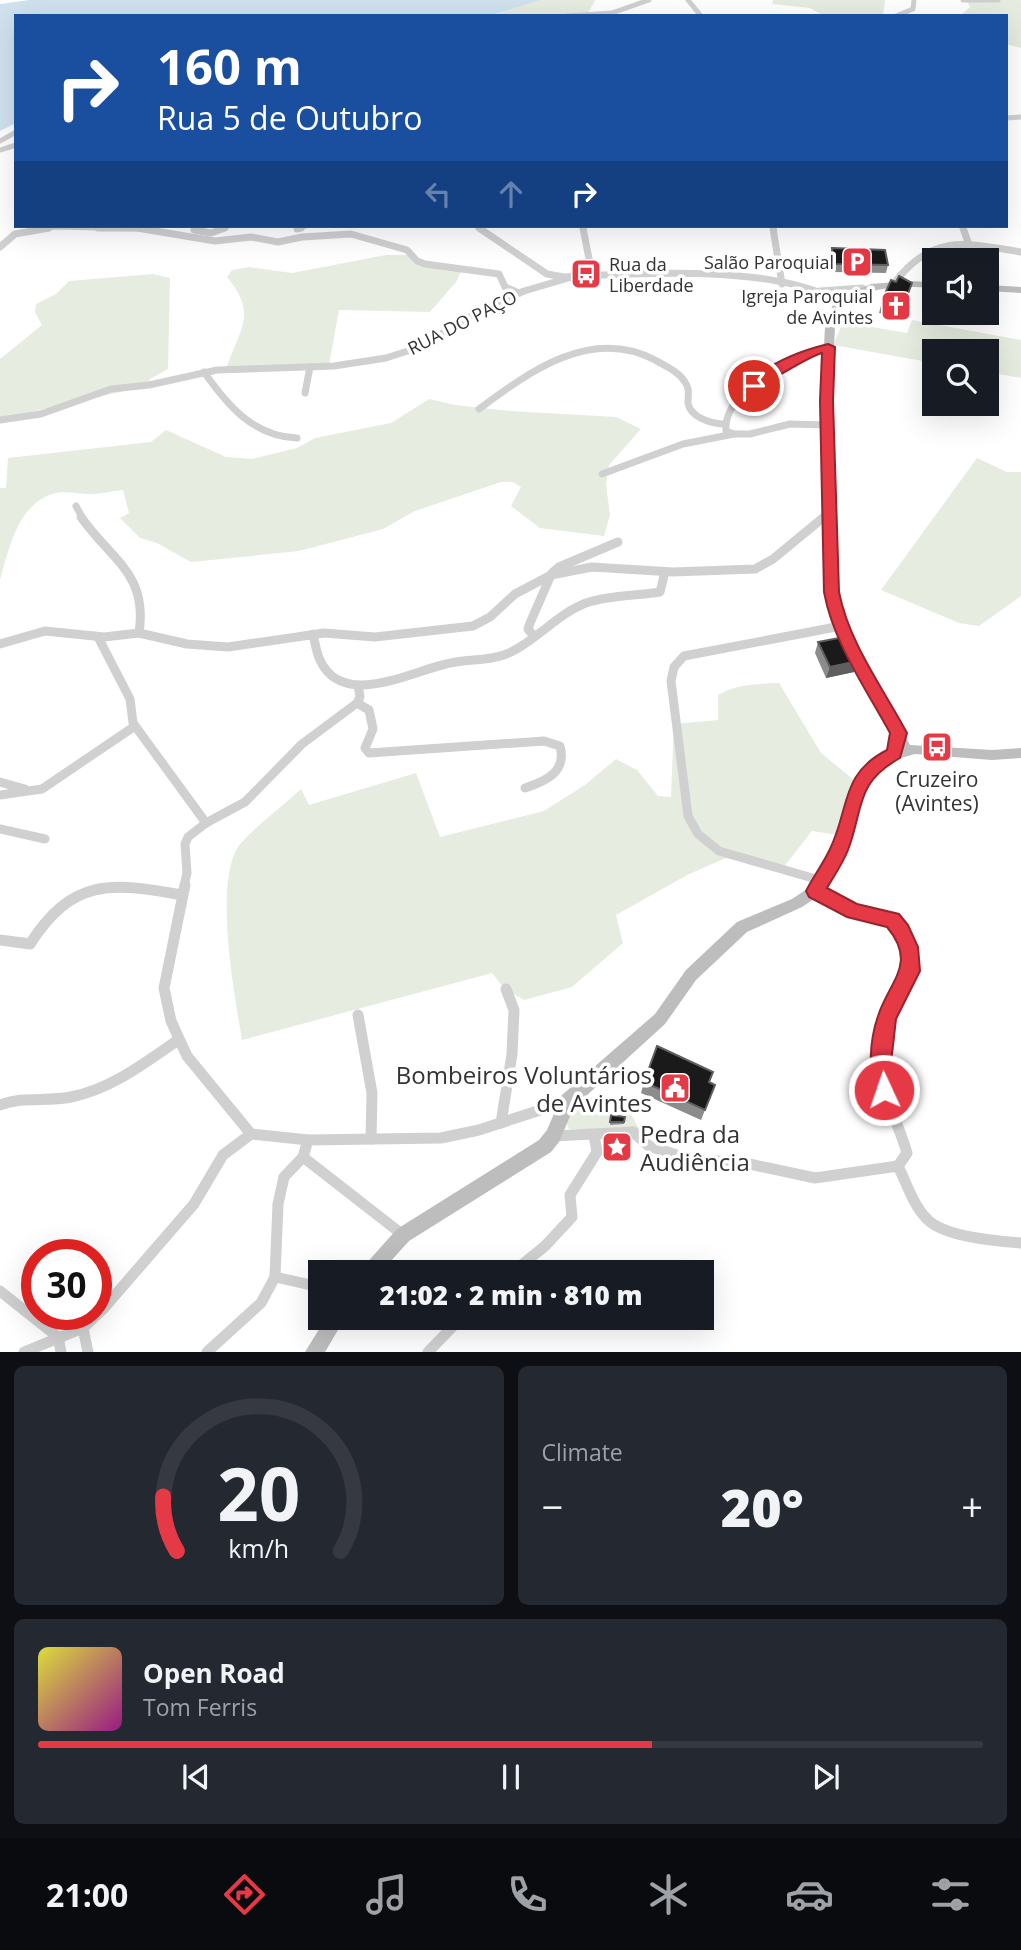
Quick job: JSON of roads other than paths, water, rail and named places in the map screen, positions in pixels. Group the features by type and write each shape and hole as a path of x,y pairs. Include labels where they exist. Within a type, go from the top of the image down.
{"street":[{"path":"597,14 612,13 649,0"},
{"path":"688,0 699,14"},
{"path":"901,14 913,9 914,0"},
{"path":"963,0 998,0"},
{"path":"0,247 15,234 37,228"},
{"path":"137,228 215,241 259,238 278,242 302,237 351,234 407,250 417,261 425,264 499,274 505,287 519,293"},
{"path":"174,233 178,228"},
{"path":"196,228 194,230 206,234 225,228 234,238"},
{"path":"480,228 547,274 572,277 669,272 782,284 820,291 895,282 922,284"},
{"path":"583,228 592,274"},
{"path":"773,228 782,284"},
{"path":"963,228 969,245"},
{"path":"895,282 916,258 931,248 969,245 1021,252"},
{"name":"RUA DO PAÇO","path":"0,420 41,414 111,389 160,383 204,372 354,364 386,358 417,348 481,310 519,293 572,277"},
{"path":"862,288 838,301 830,327 828,425 831,592 841,626 898,733 900,752"},
{"path":"999,289 1021,290"},
{"path":"820,291 838,301"},
{"path":"479,409 560,358 589,347 614,345 644,354 685,380 691,393 688,405 695,415 709,424 722,424"},
{"path":"734,434 726,431 722,424 724,415 754,386 807,353 828,347"},
{"path":"305,393 310,367"},
{"path":"204,372 239,416 275,436 297,438"},
{"path":"602,474 683,444 734,434 750,434 790,424 828,425"},
{"path":"76,506 89,528 134,579 142,598 139,633"},
{"path":"0,644 46,631 98,636 139,633 187,644 228,647 333,632 375,637 473,626 490,617 515,594 551,575 592,567 665,572 755,569 773,559 830,513"},
{"path":"533,635 528,629 529,622 544,597 551,575 559,567 618,542"},
{"path":"313,635 315,649 327,676 348,687 405,677 446,663 496,659 514,651 533,635 584,604 618,595 660,592 665,572"},
{"path":"841,626 684,656 674,667 671,681 688,816 698,834 719,851 819,886 854,911 892,920 909,947 911,971 887,1018 881,1063 884,1090 900,1126 906,1153 898,1166"},
{"path":"98,636 131,699 135,726 206,823"},
{"path":"251,1135 178,1040 164,988 187,873 185,844 188,837 206,823 245,802 302,744 357,703 360,697 358,685"},
{"path":"357,703 369,710 373,729 365,748 369,753 544,741 560,746 564,754 562,766 548,780 525,788"},
{"path":"0,795 34,791 62,778 135,726"},
{"path":"112,1299 194,1204 223,1155 251,1135 260,1133 308,1140 441,1138 502,1123 568,1101 660,1019 691,975 742,927 797,903 819,886 839,850 856,792 864,776 877,763 900,752 992,755 1021,753"},
{"path":"0,782 34,791"},
{"path":"0,829 45,839"},
{"path":"0,940 30,944 38,927 59,905 75,894 96,887 156,890 182,895"},
{"path":"502,1123 512,1054 514,1010 506,989"},
{"path":"358,1015 373,1097 371,1139"},
{"path":"0,1105 10,1100 68,1098 85,1093 144,1065 178,1040"},
{"path":"381,1260 403,1235 541,1150 553,1136 568,1101"},
{"path":"553,1136 633,1132 649,1146 692,1160 740,1162 815,1178 898,1166"},
{"path":"528,1260 572,1217 570,1195 597,1152 594,1135"},
{"path":"207,1352 261,1303 275,1277 278,1204 284,1177 303,1157 308,1140"},
{"path":"303,1157 403,1235"},
{"path":"898,1166 916,1202 931,1223 967,1235 1021,1243"},
{"path":"275,1277 308,1284"},
{"path":"0,1291 58,1337 61,1352"},
{"path":"24,1352 77,1330"},
{"path":"83,1330 88,1352"},
{"path":"314,1352 328,1330"},
{"path":"428,1352 448,1330"}],"water":[{"path":"29,0 540,0 495,14 14,14 14,124 0,131 0,4"}],"place":[{"name":"Salão Paroquial","path":"857,262"},
{"name":"Rua da Liberdade","path":"586,274"},
{"name":"Igreja Paroquial de Avintes","path":"896,306"},
{"name":"Cruzeiro (Avintes)","path":"937,747"},
{"name":"Bombeiros Voluntários de Avintes","path":"675,1088"},
{"name":"Pedra da Audiência","path":"617,1147"}]}
